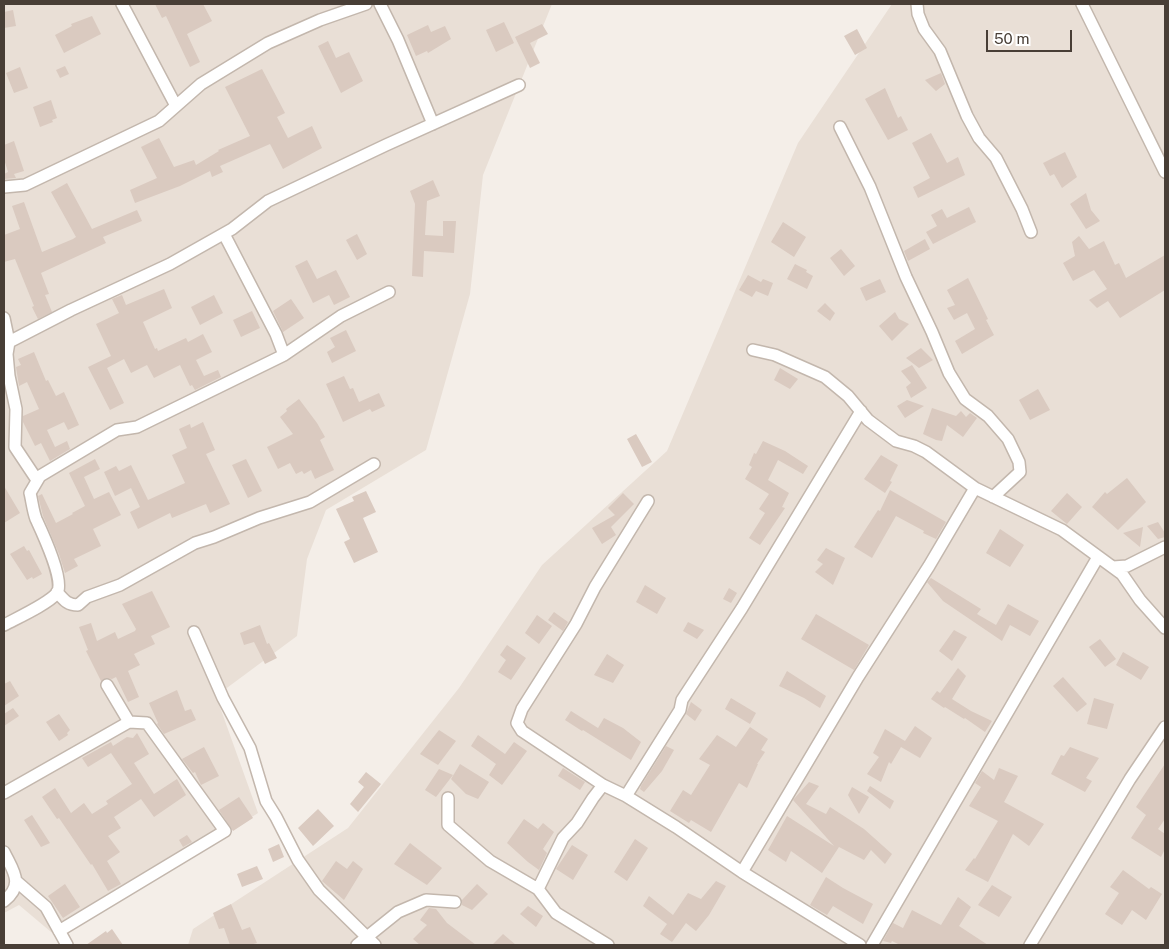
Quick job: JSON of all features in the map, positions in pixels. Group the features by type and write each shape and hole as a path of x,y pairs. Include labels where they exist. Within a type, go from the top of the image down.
{"street":[{"path":"122,4 176,106"},
{"path":"4,186 25,185 159,121 201,84 268,43 320,20 366,4"},
{"path":"380,4 398,40 433,124"},
{"path":"917,4 918,14 924,29 940,51 967,116 980,138 996,158 1022,209 1030,232"},
{"path":"1082,4 1165,172"},
{"path":"10,342 71,310 170,264 224,234 268,201 519,85"},
{"path":"840,126 870,187 906,277 949,373 965,399 988,416 1008,439 1020,462 1020,472 993,497"},
{"path":"224,234 276,334 284,355"},
{"path":"4,625 34,609 57,592 59,588 59,580 36,519 30,493 40,476 117,430 137,427 284,355 341,316 389,292"},
{"path":"4,318 10,342 7,354 9,376 16,409 14,447 37,480"},
{"path":"753,350 775,355 825,377 848,396 868,420 888,436 896,441 914,446 926,452 975,488 1062,530 1113,567 1126,571 1140,600 1165,628"},
{"path":"626,796 680,710 682,700 742,608 861,411"},
{"path":"57,592 65,602 71,605 78,605 87,597 120,585 195,542 214,537 259,518 310,502 374,464"},
{"path":"742,872 858,677 929,566 975,488"},
{"path":"648,501 595,587 576,624 522,709 517,723 522,731 603,785 626,796 676,827 742,872 860,945"},
{"path":"1126,571 1165,547"},
{"path":"872,945 1098,556"},
{"path":"194,632 223,698 250,748 266,801 298,860 319,890 371,941"},
{"path":"107,685 130,722"},
{"path":"4,792 130,722 147,723 225,830 59,931"},
{"path":"1030,945 1130,779 1165,727"},
{"path":"538,889 563,838 577,824 603,785"},
{"path":"448,798 448,825 490,861 538,889 556,913 608,945"},
{"path":"4,852 16,881 15,889 4,901"},
{"path":"16,881 46,907 66,945"},
{"path":"357,945 371,941 398,912 426,900 455,902"}],"shaded area":[{"path":"4,4 552,4 483,175 470,294 426,450 326,510 307,559 297,636 216,696 258,813 156,879 57,937 19,905 4,913"},
{"path":"892,4 1165,4 1165,945 188,945 193,929 348,828 459,688 542,565 667,451 798,143"}],"building":[{"path":"155,4 203,4 212,21 187,34 200,62 190,67 166,16 162,18"},
{"path":"13,10 16,26 4,28 4,12"},
{"path":"92,16 101,34 64,53 55,35 72,26 71,24"},
{"path":"504,22 514,43 496,52 486,30"},
{"path":"542,24 548,34 530,43 540,63 530,68 515,37"},
{"path":"428,25 431,32 445,26 451,39 428,53 427,51 416,56 407,35"},
{"path":"857,29 867,48 855,55 844,36"},
{"path":"328,41 336,58 349,52 363,81 341,93 318,46"},
{"path":"65,66 69,74 60,78 56,70"},
{"path":"20,67 28,88 14,93 6,73"},
{"path":"262,69 285,113 277,117 288,138 312,126 322,148 283,169 270,144 220,166 223,172 212,177 210,171 180,186 135,203 130,190 157,178 141,147 159,138 174,167 194,160 196,165 218,150 250,136 225,87"},
{"path":"941,73 945,84 936,91 925,80"},
{"path":"885,88 898,118 901,116 908,130 888,140 865,99"},
{"path":"51,100 57,118 52,120 53,122 40,127 33,107"},
{"path":"931,133 947,163 958,157 965,175 918,198 913,187 930,178 912,143"},
{"path":"14,141 24,171 14,174 16,178 4,179 4,174 8,172 4,159 4,145"},
{"path":"1065,152 1077,177 1062,188 1054,174 1050,176 1043,163"},
{"path":"433,180 440,196 427,201 425,235 443,236 443,221 456,221 454,253 424,251 423,277 412,276 415,204 410,191"},
{"path":"67,183 92,229 137,210 142,221 103,237 106,243 41,273 49,294 45,295 52,312 38,319 15,259 4,262 4,235 20,229 12,206 24,202 42,252 76,237 51,192"},
{"path":"1086,193 1091,210 1100,221 1086,229 1070,204"},
{"path":"969,207 976,222 933,244 926,232 937,226 931,215 942,209 947,218"},
{"path":"783,222 806,237 794,257 771,242"},
{"path":"357,234 367,254 357,260 346,240"},
{"path":"1079,236 1089,249 1104,241 1115,265 1119,263 1126,278 1165,255 1165,290 1120,318 1108,301 1097,308 1089,300 1107,289 1094,270 1073,281 1063,263 1075,256 1072,242"},
{"path":"925,239 930,249 908,261 904,251"},
{"path":"841,249 855,266 844,276 830,258"},
{"path":"307,260 317,279 336,270 350,297 334,305 329,295 313,303 295,266"},
{"path":"795,264 807,270 806,272 813,276 807,289 787,279"},
{"path":"748,275 761,282 763,279 773,283 768,296 756,291 752,297 739,290"},
{"path":"968,278 994,335 962,354 955,341 975,329 967,313 954,320 947,308 955,305 947,290"},
{"path":"880,279 886,292 866,301 860,288"},
{"path":"164,289 172,308 143,322 155,349 157,348 158,351 186,338 188,342 203,334 212,352 196,360 204,376 218,370 221,377 195,390 192,385 190,386 180,365 154,378 147,365 131,373 124,359 107,368 124,403 110,410 88,367 111,356 96,324 119,313 112,299 122,295 126,305"},
{"path":"214,295 223,313 200,325 191,307"},
{"path":"291,299 304,318 283,332 273,311"},
{"path":"825,303 835,313 830,321 817,311"},
{"path":"252,311 260,328 241,337 233,320"},
{"path":"895,312 899,319 909,324 892,341 879,326"},
{"path":"346,330 356,351 332,363 327,352 335,347 330,338"},
{"path":"921,348 933,360 919,368 906,358"},
{"path":"34,352 46,381 48,380 56,396 64,392 79,425 68,430 64,422 47,430 55,447 67,441 70,449 50,461 41,443 35,446 23,422 23,416 39,409 27,382 19,386 16,367 21,365 18,359"},
{"path":"912,365 927,388 911,398 906,387 911,383 901,371"},
{"path":"780,368 798,379 790,389 774,380"},
{"path":"344,376 350,389 353,388 359,402 379,393 385,406 372,412 370,409 343,422 326,384"},
{"path":"1038,389 1050,410 1030,420 1019,400"},
{"path":"299,399 325,437 320,440 334,470 315,479 311,470 304,474 302,471 296,474 290,463 278,469 267,447 293,434 280,417 287,411 286,409"},
{"path":"907,400 924,406 905,418 897,406"},
{"path":"932,408 956,416 961,411 966,417 970,413 977,418 963,437 947,425 942,441 936,440 923,434"},
{"path":"203,422 215,450 206,454 230,504 210,513 206,504 172,518 170,513 138,529 130,512 140,507 131,488 115,496 104,472 116,466 119,471 131,465 148,500 185,483 172,455 187,448 179,429 190,424 191,428"},
{"path":"636,434 652,462 642,467 627,439"},
{"path":"763,441 785,451 808,466 803,474 778,460 768,480 789,493 782,507 785,508 760,545 749,538 765,513 759,509 769,494 745,479 752,467 749,465 754,453 756,454"},
{"path":"881,455 898,465 890,481 892,482 885,493 864,479"},
{"path":"95,459 100,469 84,477 94,499 109,492 121,515 93,529 101,546 74,559 78,566 65,573 43,516 38,496 42,494 56,523 73,514 85,506 69,473"},
{"path":"246,459 262,491 248,498 232,465"},
{"path":"1127,478 1146,502 1118,530 1092,507 1105,492 1107,494"},
{"path":"4,486 20,513 4,523"},
{"path":"890,490 946,522 936,539 896,516 872,558 854,547 878,510 880,511"},
{"path":"366,491 376,512 363,518 378,552 354,563 344,542 350,539 336,509 354,501 352,497"},
{"path":"623,493 634,504 611,527 616,535 602,544 592,528 615,515 608,508"},
{"path":"1067,493 1082,507 1067,524 1051,511"},
{"path":"1158,522 1165,533 1165,537 1158,539 1147,526"},
{"path":"1143,527 1140,547 1123,533"},
{"path":"1000,529 1024,545 1010,567 986,553"},
{"path":"24,546 27,551 29,550 42,574 33,579 32,577 27,580 10,554"},
{"path":"826,548 845,558 833,585 815,572 823,564 817,560"},
{"path":"931,578 981,609 977,614 996,625 1008,604 1039,621 1030,636 1010,625 1002,641 943,601 927,582"},
{"path":"645,585 666,598 657,614 636,602"},
{"path":"729,588 737,593 731,603 723,599"},
{"path":"152,591 170,627 151,636 155,644 134,654 140,665 128,671 139,697 128,702 116,677 112,679 106,678 101,681 86,651 88,650 79,627 91,623 97,641 115,632 118,639 135,631 136,629 122,604"},
{"path":"554,612 568,622 563,631 548,620"},
{"path":"816,614 869,645 854,670 801,639"},
{"path":"537,615 552,626 539,644 525,633"},
{"path":"688,622 704,630 697,639 683,631"},
{"path":"260,625 267,644 269,643 277,658 265,664 254,642 244,645 240,633"},
{"path":"954,630 967,637 952,661 939,651"},
{"path":"1100,639 1116,659 1105,667 1089,647"},
{"path":"507,645 526,658 511,680 498,672 506,660 500,655"},
{"path":"1123,652 1149,667 1141,680 1116,665"},
{"path":"607,654 624,665 613,683 594,675"},
{"path":"958,668 966,676 952,699 992,721 985,732 965,718 944,708 931,699 937,691 940,693"},
{"path":"787,671 826,696 820,708 779,686"},
{"path":"1063,677 1087,704 1077,712 1053,686"},
{"path":"10,681 19,696 4,706 4,684"},
{"path":"177,690 185,711 191,709 196,720 164,734 157,724 149,703"},
{"path":"731,698 756,713 750,724 725,709"},
{"path":"1094,698 1114,704 1107,729 1087,724"},
{"path":"691,702 702,710 695,721 686,714"},
{"path":"13,708 19,716 4,726 4,714"},
{"path":"571,711 598,728 604,718 623,728 641,742 631,760 565,720"},
{"path":"59,714 70,730 67,733 68,735 59,741 46,722"},
{"path":"915,726 932,738 920,758 901,747 891,764 889,762 881,782 867,774 879,757 873,753 885,729 905,741"},
{"path":"750,727 768,739 761,750 765,752 757,764 747,788 739,783 711,832 691,820 689,823 670,811 683,790 691,795 710,765 699,759 717,735 736,747"},
{"path":"439,730 456,741 438,765 420,754"},
{"path":"137,733 149,754 134,763 154,794 177,779 186,795 154,817 141,799 114,817 121,828 108,836 120,852 107,861 121,884 108,891 92,864 42,797 55,788 71,813 84,803 92,814 108,804 106,801 132,784 111,753 88,767 82,758 111,742 113,746 127,737 133,738"},
{"path":"478,735 505,754 514,742 527,751 502,785 489,775 496,764 471,746"},
{"path":"666,746 674,750 662,771 644,792 640,789 641,786"},
{"path":"204,747 219,776 201,785 195,772 193,773 182,759"},
{"path":"1070,747 1099,758 1086,778 1092,781 1085,792 1051,774 1061,755 1064,756"},
{"path":"460,764 489,782 478,799 466,794 451,779"},
{"path":"1165,764 1165,819 1158,829 1165,834 1165,849 1161,857 1131,838 1146,815 1136,807"},
{"path":"563,768 585,782 580,790 558,776"},
{"path":"999,768 1018,776 1004,802 1044,824 1029,846 1013,834 988,882 965,870 975,859 998,821 969,806 981,787 975,783 982,771 994,780"},
{"path":"439,769 453,775 436,797 425,790"},
{"path":"366,772 381,784 358,812 350,804 364,787 358,782"},
{"path":"809,782 819,786 806,804 826,814 830,807 864,829 892,854 885,864 871,850 864,860 839,847 822,873 791,851 786,862 768,850 787,816 834,846 793,800"},
{"path":"870,786 894,801 890,809 867,791"},
{"path":"852,787 869,797 859,814 848,795"},
{"path":"239,797 253,818 233,831 219,810"},
{"path":"318,809 334,826 313,846 298,828"},
{"path":"32,815 50,843 41,847 24,820"},
{"path":"524,819 538,829 543,823 554,832 543,849 547,853 539,870 507,843"},
{"path":"187,835 192,842 183,847 179,840"},
{"path":"635,839 648,848 627,881 614,872"},
{"path":"410,843 442,868 427,885 394,864"},
{"path":"279,844 284,857 273,862 268,849"},
{"path":"572,845 588,855 573,880 556,869"},
{"path":"336,861 347,869 353,861 363,869 344,900 322,881"},
{"path":"257,866 263,879 242,887 237,874"},
{"path":"1123,870 1149,889 1151,887 1162,894 1146,920 1132,910 1122,925 1105,914 1119,893 1110,887"},
{"path":"826,877 873,904 863,924 833,906 827,915 810,905"},
{"path":"716,881 726,886 709,915 696,931 686,923 672,942 660,934 667,924 643,906 649,896 673,915 688,893 701,899"},
{"path":"65,884 80,907 63,918 48,896"},
{"path":"477,884 488,894 472,910 462,905 462,900"},
{"path":"992,885 1012,897 999,917 978,905"},
{"path":"958,897 971,907 959,926 988,945 900,945 892,941 891,943 883,941 893,923 903,928 912,910 941,925"},
{"path":"231,904 242,930 250,927 257,943 230,945 224,928 219,929 213,913"},
{"path":"528,906 543,916 536,927 520,914"},
{"path":"429,908 436,909 447,923 476,945 420,945 413,939 427,925 420,920"},
{"path":"112,929 123,945 86,945 106,931 107,933"},
{"path":"503,934 516,945 492,945"}]}
